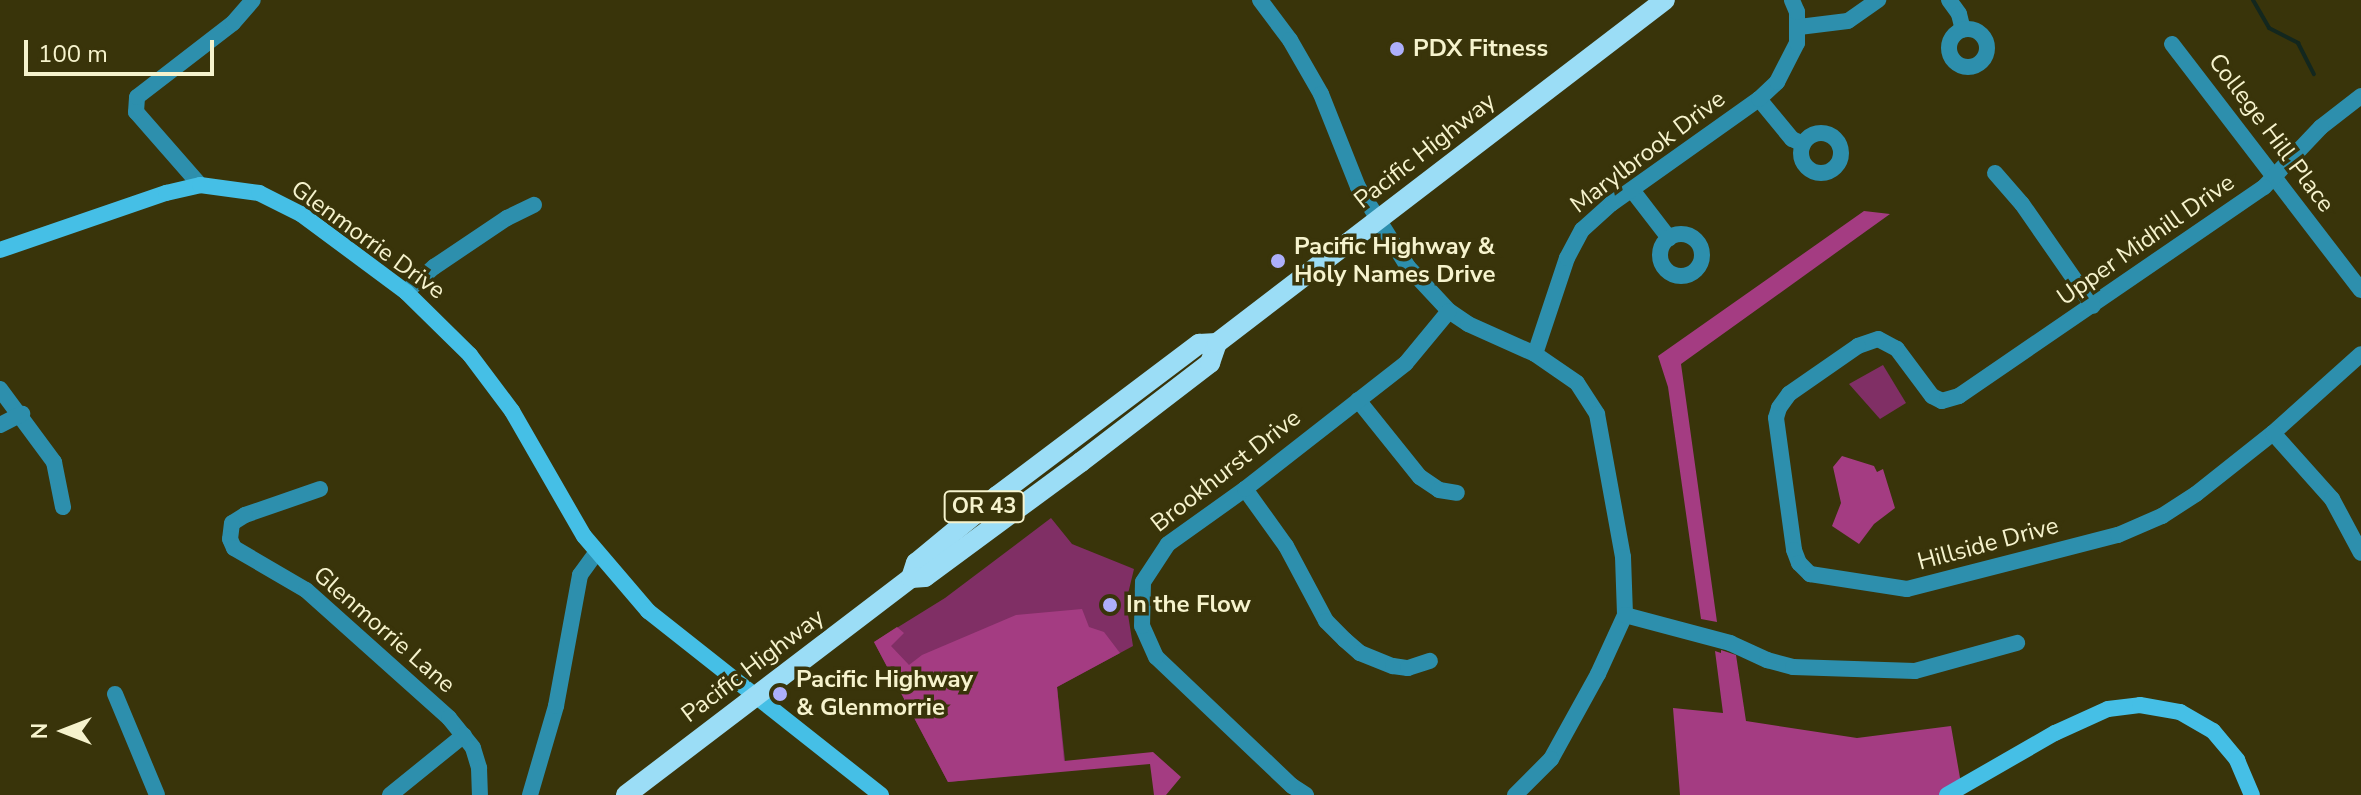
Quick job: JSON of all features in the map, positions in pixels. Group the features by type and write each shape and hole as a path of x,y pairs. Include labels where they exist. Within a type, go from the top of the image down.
{"main road":[{"name":"Pacific Highway","path":"626,795 911,578 925,577 1081,462 1210,363 1217,343 1665,0"}],"street":[{"path":"200,185 136,112 137,97 233,23 253,0"},
{"path":"1260,0 1290,40 1321,94 1354,179 1408,267 1449,311 1468,324 1535,354 1577,383 1597,414 1611,474 1623,557 1625,615 1598,674 1551,759 1515,795"},
{"path":"1792,0 1799,27 1848,21 1878,0"},
{"path":"1949,0 1959,14 1963,30"},
{"name":"Marylbrook Drive","path":"1535,354 1576,240 1593,218 1759,99 1777,82 1790,60 1799,27"},
{"name":"College Hill Place","path":"2172,44 2361,290"},
{"name":"Upper Midhill Drive","path":"1942,401 1959,396 2002,370 2275,177 2311,137 2361,96"},
{"path":"1759,99 1792,139 1803,144"},
{"path":"1995,173 2022,204 2093,306"},
{"name":"Glenmorrie Drive","path":"0,250 166,193 200,185 233,187 276,200 406,292 453,336 499,391 596,553 663,625 881,795"},
{"path":"1632,190 1669,238"},
{"path":"406,292 434,267 507,218 534,205"},
{"name":"Brookhurst Drive","path":"1294,792 1156,657 1142,626 1143,582 1160,553 1406,363 1449,311"},
{"name":"Hillside Drive","path":"1942,401 1932,396 1897,349 1878,339 1858,346 1784,399 1776,418 1794,550 1799,563 1810,574 1897,589 1916,588 2118,535 2180,505 2273,433 2361,354"},
{"path":"0,389 22,414 54,462 63,507"},
{"path":"1358,400 1420,477 1439,490 1457,493"},
{"path":"0,425 22,414"},
{"path":"2273,433 2332,499 2361,553"},
{"name":"Glenmorrie Lane","path":"320,489 245,515 232,523 230,539 234,548 306,590 464,735 473,748 479,768 480,795"},
{"path":"1245,489 1286,546 1326,621 1345,640 1360,653 1393,666 1408,668 1430,661"},
{"path":"530,795 556,706 580,575 596,553"},
{"path":"1625,615 1730,643 1767,660 1793,667 1915,671 2017,643"},
{"path":"115,694 157,795"},
{"path":"1947,795 2055,733 2108,709 2140,705 2180,712 2213,731 2237,760 2252,795"},
{"path":"390,795 464,735"}],"shaded area":[{"path":"1864,211 1890,214 1681,364 1717,622 1701,619 1668,387 1658,356"},
{"path":"1883,365 1906,403 1880,419 1849,384"},
{"path":"1842,456 1874,466 1877,472 1883,469 1895,508 1874,524 1859,544 1832,526 1841,503 1833,467"},
{"path":"1051,518 1072,544 1134,569 1126,602 1133,646 1057,687 1066,770 948,782 874,642 945,598"},
{"path":"1082,609 1089,627 1104,632 1120,653 1057,687 1064,761 1153,752 1181,777 1166,795 1154,795 1150,764 948,782 874,642 897,627 904,633 891,646 909,665 922,655 1016,615"},
{"path":"1721,650 1736,655 1746,721 1857,738 1951,726 1963,795 1680,795 1673,708 1723,713 1715,651 1721,653"}],"waterway":[{"path":"2253,0 2269,28 2298,43 2314,74"}],"place":[{"name":"PDX Fitness","path":"1397,49"},
{"name":"Pacific Highway & Holy Names Drive","path":"1278,261"},
{"name":"In the Flow","path":"1110,605"},
{"name":"Pacific Highway & Glenmorrie","path":"780,694"}]}
